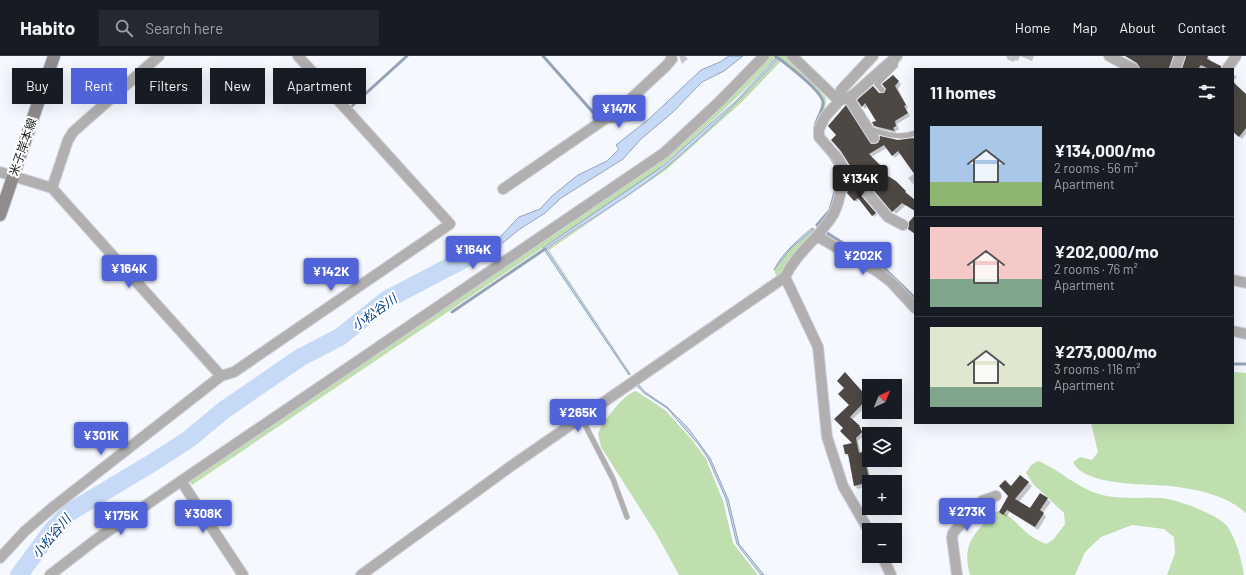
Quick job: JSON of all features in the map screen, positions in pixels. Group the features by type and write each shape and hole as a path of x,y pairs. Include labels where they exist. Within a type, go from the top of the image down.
{"main road":[{"name":"米子岸本線","path":"0,215 54,56"}],"street":[{"path":"52,188 68,140 73,132 159,56"},
{"path":"0,558 25,531 52,508 222,376 234,372 450,224 298,56"},
{"path":"503,189 621,108 666,66 672,59 671,56"},
{"path":"50,575 94,541 181,481 664,153 718,103 764,56"},
{"path":"792,56 844,99 869,128 874,138"},
{"path":"844,99 841,90 872,56"},
{"path":"898,56 853,95 844,99 825,117 819,129 819,138 839,160 845,171 854,177 888,217 903,225"},
{"path":"1109,56 1132,68"},
{"path":"1175,68 1180,56"},
{"path":"1228,68 1236,56"},
{"path":"606,118 629,116"},
{"path":"361,575 514,464 785,277 790,266 818,236 833,215 840,198 845,171"},
{"path":"0,172 52,188 222,376"},
{"path":"818,236 892,282 914,307"},
{"path":"785,277 818,347 827,438 843,486 864,523"},
{"path":"1234,280 1246,283"},
{"path":"1234,331 1246,334"},
{"path":"181,481 243,575"},
{"path":"957,575 952,538 953,533 982,501 996,496"},
{"path":"886,563 891,575"},
{"path":"887,563 897,575"}],"lane":[{"path":"882,90 877,84 895,66 898,56"},
{"path":"869,128 890,135 910,135 914,133"},
{"path":"581,417 613,479 627,517"}],"green space":[{"path":"765,56 773,56 775,58 717,116 656,171 192,485 189,481 647,167"},
{"path":"778,56 789,56 826,98 825,108 816,131 817,124 824,104 823,99 820,93 807,80 782,60 742,102 666,170 639,189 680,155 724,115 780,58"},
{"path":"816,131 821,144 839,166 842,173 841,190 838,199 825,223 820,228 817,226 831,208 837,192 840,169 824,150 819,141"},
{"path":"627,197 549,250 633,377 547,249"},
{"path":"814,229 816,231 777,277 774,271 791,248"},
{"path":"1234,372 1246,373 1246,513 1239,507 1223,498 1196,490 1178,487 1121,483 1091,476 1080,470 1073,462 1080,457 1092,460 1098,452 1091,424 1234,424"},
{"path":"636,391 665,410 693,441 706,459 723,501 733,543 758,575 679,575 657,535 601,447 598,434 604,423 625,397"},
{"path":"1038,461 1046,464 1082,487 1099,494 1122,498 1167,499 1206,512 1227,526 1236,543 1244,575 1167,575 1175,553 1174,537 1164,529 1132,525 1101,537 1085,552 1075,575 970,575 967,555 969,547 981,526 995,512 1001,511 1026,532 1046,544 1053,540 1065,524 1064,513 1034,485 1026,473 1031,465"}],"water":[{"path":"729,56 743,56 724,71 702,82 672,113 641,139 623,159 561,198 545,213 520,229 489,254 479,258 469,259 479,248 487,247 499,238 519,217 540,209 552,196 578,175 607,161 619,149 616,145 649,119 701,70 720,62"},
{"path":"774,56 779,58 752,87 710,129 665,168 621,200 546,249 630,374 629,375 543,248 663,166 736,101 776,58"},
{"path":"812,228 814,229 791,248 774,270 786,252"},
{"path":"638,384 645,392 667,407 688,428 710,458 728,499 739,544 764,575 761,575 737,544 726,499 708,458 667,408 644,393 636,385"}],"building":[{"path":"1125,56 1173,56 1169,68 1140,68 1137,63"},
{"path":"1186,56 1208,56 1207,59 1221,66 1221,68 1207,68 1201,65 1199,68 1182,68"},
{"path":"893,75 899,81 895,86 906,105 904,106 908,113 895,121 896,126 893,128 895,131 874,126 872,122 876,121 865,103 862,107 857,100 873,86 879,93 884,93 886,89 882,84"},
{"path":"1234,83 1246,94 1246,128 1239,137 1234,133"},
{"path":"846,105 871,144 878,143 880,136 898,140 913,138 914,174 898,151 892,156 884,145 869,154 885,170 883,173 896,181 906,191 905,192 914,199 914,210 902,203 892,212 859,173 849,164 841,151 831,140 836,135 828,126"},
{"path":"852,185 876,213 872,216 858,198 854,201 847,193 848,189"},
{"path":"914,216 914,233 908,229 909,222"},
{"path":"845,372 862,391 862,404 850,417 859,425 862,432 856,438 859,453 862,452 862,467 867,467 868,475 862,475 862,484 854,486 848,454 845,454 843,445 852,443 840,431 843,428 834,419 849,405 838,394 844,388 837,381"},
{"path":"1020,475 1029,482 1015,499 1030,508 1040,493 1048,498 1040,510 1044,513 1035,527 1007,510 1003,515 999,512 1008,496 999,486 1005,480 1011,486"}],"waterway":[{"path":"352,106 407,56"},
{"path":"543,56 598,118"},
{"path":"777,57 804,78 822,98 823,106 815,127"},
{"path":"831,158 839,170 839,175"},
{"path":"817,225 830,210 838,181"},
{"path":"827,233 886,270 914,297"},
{"name":"小松谷川","path":"19,575 53,529 70,512 189,439 224,410 301,357 340,337 386,300 466,258 484,252 493,246"},
{"path":"452,312 545,249"},
{"path":"1234,364 1246,364"}]}
